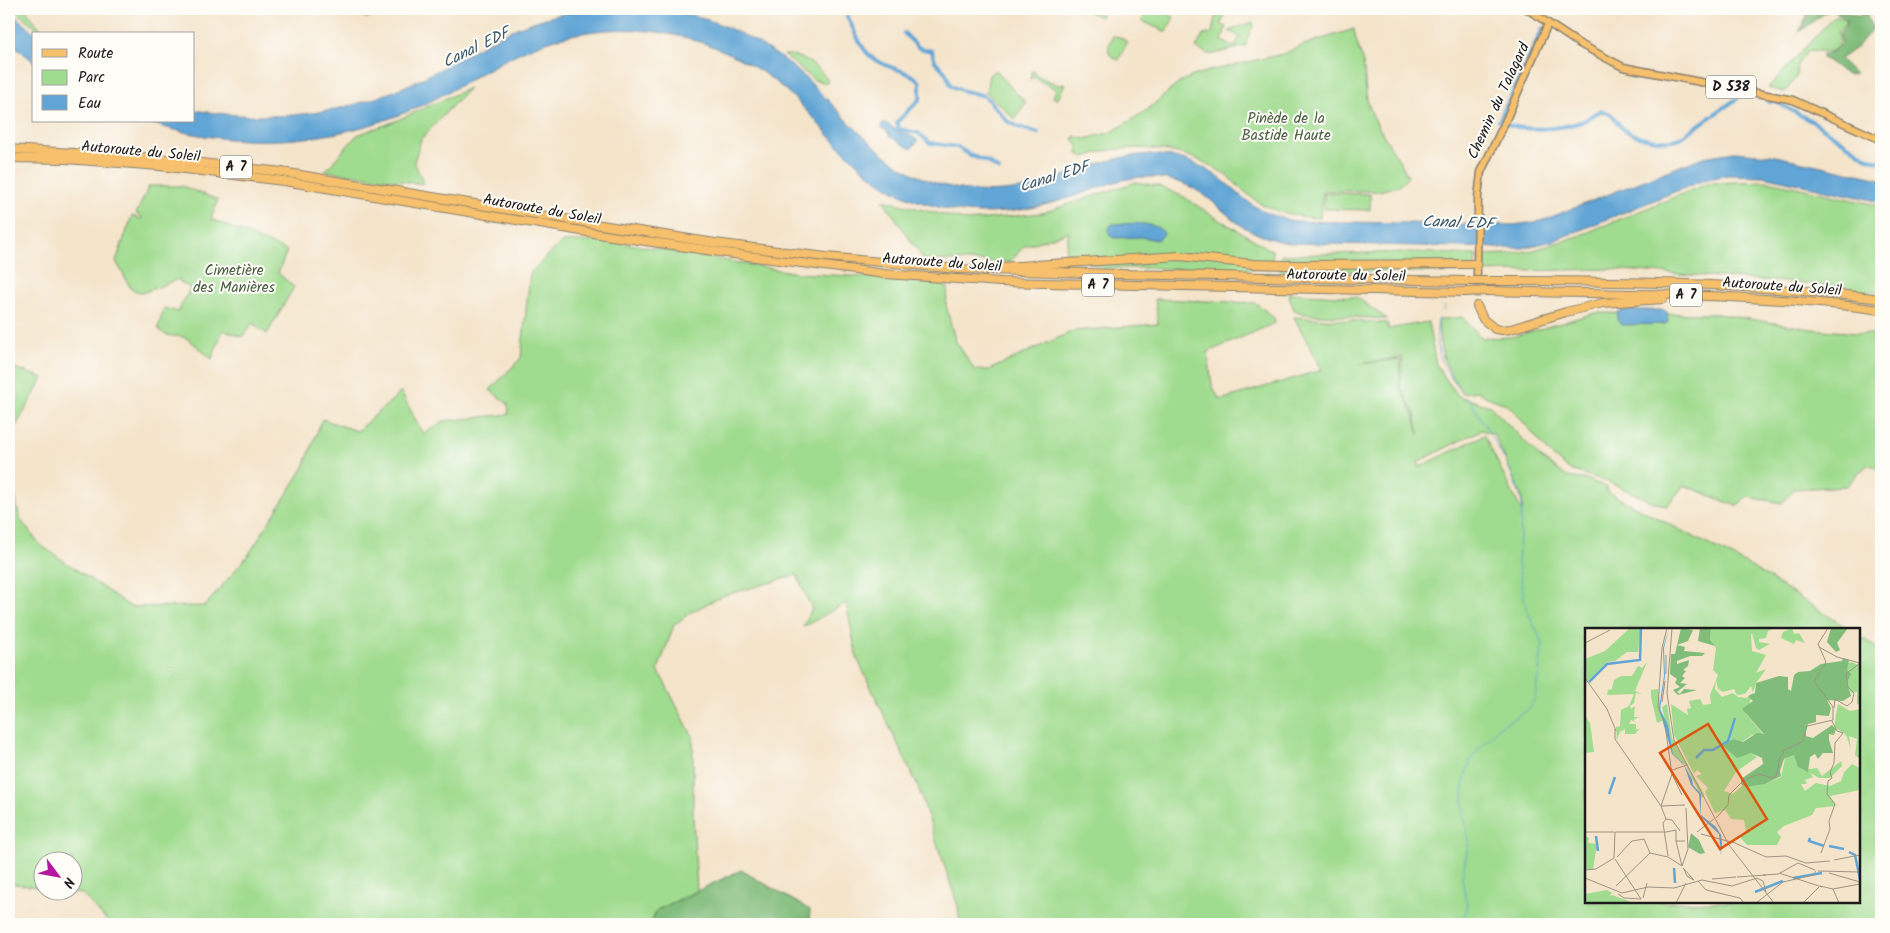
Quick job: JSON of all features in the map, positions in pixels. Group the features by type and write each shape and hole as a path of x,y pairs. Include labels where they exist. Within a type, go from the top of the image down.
{"highway":[{"name":"Autoroute du Soleil","path":"9,148 156,158 282,172 461,206 484,215 711,251 885,274 1001,282 1465,292 1712,295 1832,303 1881,310"},
{"name":"Autoroute du Soleil","path":"9,158 65,159 160,166 284,180 461,206 488,206 715,243 826,257 958,269 1090,274 1706,284 1829,292 1881,299"},
{"path":"958,269 963,266 1029,266 1180,256 1254,264 1284,265 1477,261"},
{"path":"1477,302 1483,319 1501,330 1511,330 1566,312 1614,301 1704,299 1712,295"}],"main road":[{"name":"D 538","path":"1521,9 1578,44 1623,67 1793,100 1881,140"},
{"name":"D 538","path":"1527,9 1578,44"},
{"name":"Chemin du Talagard","path":"1477,274 1479,181 1484,162 1505,122 1547,26"}],"green space":[{"path":"13,9 25,9 43,32"},
{"path":"355,9 376,9 379,13 366,18 353,11"},
{"path":"1082,9 1104,9 1100,17"},
{"path":"1150,9 1156,9 1174,17 1166,32 1142,21"},
{"path":"1808,9 1830,9 1799,32 1807,16 1805,11"},
{"path":"1866,9 1868,20 1873,28 1857,47 1840,59 1855,74 1847,75 1822,58 1822,54 1831,53 1842,43 1840,33 1848,21 1836,12 1839,10 1860,17 1863,10"},
{"path":"1220,13 1225,14 1221,24 1226,27 1222,41 1234,47 1240,37 1229,31 1252,22 1254,24 1246,41 1246,46 1208,54 1196,48 1203,35 1212,33 1215,17"},
{"path":"1835,15 1847,21 1838,32 1840,42 1831,52 1809,50 1798,64 1797,76 1785,92 1768,88"},
{"name":"Pinède de la Bastide Haute","path":"1354,29 1363,63 1370,109 1378,127 1408,177 1399,186 1379,191 1323,191 1320,218 1284,213 1266,206 1251,197 1218,170 1206,163 1180,154 1138,148 1104,151 1084,157 1078,154 1078,146 1073,139 1074,136 1085,139 1112,132 1147,110 1179,83 1190,77 1283,54 1306,44"},
{"path":"1113,36 1120,37 1127,42 1119,60 1111,56 1108,51"},
{"path":"784,55 790,55 809,62 825,76 828,81 827,83 814,80"},
{"path":"997,71 1026,102 1015,119 986,92 989,75"},
{"path":"1032,71 1035,71 1034,74 1058,85 1065,84 1057,100 1053,97 1056,89 1032,77 1030,80"},
{"path":"469,88 421,139 414,162 424,184 325,171 357,135 393,122"},
{"path":"1768,181 1881,206 1881,293 1816,284 1608,269 1479,272 1479,255 1508,254 1534,250 1576,237 1709,183"},
{"path":"1136,182 1159,186 1184,197 1273,251 1271,269 1102,268 1065,252 1069,232 1024,246 1010,262 924,260 883,200 968,221 1042,213"},
{"name":"Cimetière des Manières","path":"149,186 182,186 218,200 211,219 287,251 278,273 294,287 267,334 252,323 243,337 223,330 212,359 186,338 166,335 158,328 164,308 178,312 190,288 181,283 179,279 142,293 131,289 116,261 132,216 141,219 142,217 136,214"},
{"path":"1324,193 1370,194 1370,210 1324,209"},
{"path":"612,241 797,273 920,280 948,287 946,305 955,340 975,370 989,370 1073,331 1158,324 1155,299 1256,303 1274,318 1275,323 1208,352 1212,386 1220,400 1322,370 1294,317 1388,323 1388,329 1428,322 1436,365 1458,396 1490,406 1540,457 1567,477 1588,480 1607,487 1607,492 1748,565 1847,628 1585,628 1585,903 1860,903 1860,637 1881,650 1881,924 960,924 958,906 918,787 857,658 846,603 803,627 812,609 797,575 722,596 691,612 674,625 658,670 693,737 693,817 697,891 657,910 650,924 110,924 82,894 82,850 32,850 32,886 9,883 9,468 20,519 39,544 131,607 205,606 249,554 304,467 322,419 357,431 401,392 423,434 444,421 509,414 508,404 490,390 521,358 530,273 562,242","holes":["1403,357 1400,386 1415,414 1419,435 1414,415 1399,386 1401,359 1361,364","1481,430 1494,434 1522,497 1522,512 1484,435 1420,467 1418,462"]},
{"path":"1412,252 1476,255 1475,272 1280,271 1281,255"},
{"path":"1288,293 1356,297 1387,319 1304,314 1294,310"},
{"path":"1595,313 1718,314 1812,329 1881,335 1881,471 1869,464 1847,486 1794,489 1782,503 1748,497 1736,506 1684,485 1667,506 1648,500 1609,482 1570,470 1552,456 1512,409 1477,391 1462,393 1451,375 1444,358 1438,320 1462,317 1482,338 1512,337"},
{"path":"9,366 43,378 11,435 9,435"},
{"path":"741,870 810,910 809,924 650,924 657,910"}],"water":[{"name":"Canal EDF","path":"591,9 654,9 675,11 718,23 759,43 795,69 869,142 901,167 939,184 964,190 990,192 1015,190 1040,184 1113,160 1143,155 1158,155 1185,160 1202,167 1219,177 1260,209 1293,221 1514,225 1541,221 1703,157 1734,152 1771,155 1881,179 1881,202 1763,176 1728,175 1704,180 1553,241 1523,248 1289,243 1265,237 1242,226 1202,193 1188,186 1166,179 1150,177 1122,180 1035,207 995,213 975,213 934,206 894,191 862,168 848,155 779,84 745,61 707,44 688,38 631,30 582,33 534,46 508,58 431,101 397,116 362,127 326,135 289,140 216,138 148,122 195,122 195,110 254,116 283,116 339,108 367,101 423,78 507,32 527,24"},
{"path":"9,11 34,32 32,32 32,60 9,41"},
{"path":"882,124 888,124 918,141 911,149 889,136 889,133 881,127"},
{"path":"1133,223 1149,225 1161,230 1164,234 1158,240 1141,237 1114,238 1108,231 1113,224"},
{"path":"1624,310 1664,310 1667,312 1668,322 1665,324 1621,325 1617,320 1618,312"}],"waterway":[{"path":"847,16 865,51 869,55 910,75 920,82 920,99 898,121 899,129 918,133 930,143 957,147 972,156 988,162 999,170"},
{"path":"1499,121 1543,28"},
{"path":"904,33 919,48 932,51 935,61 946,73 951,86 985,96 1007,121 1018,127 1038,133"},
{"path":"1507,124 1534,129 1554,128 1581,122 1601,111 1611,115 1622,128 1634,135 1650,139 1674,140 1680,138 1738,98"},
{"path":"1769,102 1776,102 1815,123 1866,157 1881,162"},
{"path":"1443,311 1445,306"},
{"path":"1439,319 1436,337 1440,355 1448,373 1459,388"},
{"path":"1468,398 1504,459"},
{"path":"1462,924 1467,905 1462,879 1469,841 1464,815 1465,776 1472,757 1500,726 1528,710 1535,698 1543,644 1526,608 1518,563 1522,504 1507,464"}],"tunnel":[{"path":"1477,278 1477,298"}]}
